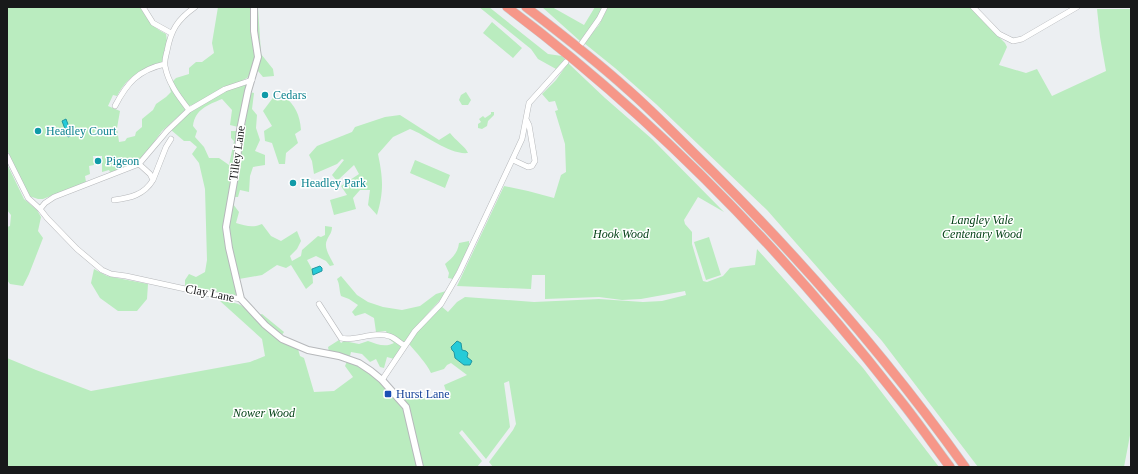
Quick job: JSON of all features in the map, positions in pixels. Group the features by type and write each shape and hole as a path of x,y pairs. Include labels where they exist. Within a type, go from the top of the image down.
{"highway":[{"path":"507,7 545,36 619,98 691,166 756,232 837,322 897,395 950,467"},
{"path":"526,7 552,26 626,88 762,222 833,299 906,389 965,467"}],"street":[{"path":"143,7 153,23 171,33"},
{"path":"188,110 169,80 165,64 171,33 183,17 195,7"},
{"name":"Tilley Lane","path":"241,299 229,248 226,227 236,170 240,130 248,91 258,57 254,31 254,7"},
{"path":"582,43 600,19 605,7"},
{"path":"973,7 999,34 1013,41 1022,39 1077,7"},
{"path":"382,380 416,331 441,304 459,273 522,139 529,103 566,62"},
{"path":"115,106 123,91 137,76 154,67 165,64"},
{"path":"40,209 45,203 54,197 139,164 167,131 188,110 225,89 252,80"},
{"path":"513,160 528,167 532,166 535,161 529,125 526,119"},
{"path":"114,200 133,198 149,186 171,139"},
{"name":"Clay Lane","path":"7,156 28,198 77,249 102,270 111,274 241,299 265,326 282,339 308,350 339,356 359,363 371,371 382,380 406,407 420,467"},
{"path":"139,164 150,174 153,180"},
{"path":"319,304 341,338 346,339 375,334 389,336 405,346"}],"green space":[{"path":"7,7 140,7 151,23 157,29 166,34 167,41 163,62 142,71 131,78 117,96 113,95 108,106 120,111 117,128 119,142 135,136 136,132 142,127 142,119 153,110 156,104 171,92 169,85 176,78 189,74 189,68 196,62 202,62 214,53 212,43 218,7 258,7 261,54 273,69 274,76 263,77 258,71 253,70 247,78 243,80 248,85 238,127 230,125 232,110 222,99 203,108 196,115 193,126 197,131 195,137 204,147 209,158 219,158 229,165 234,141 231,138 231,131 236,131 238,134 224,227 237,293 235,296 185,286 185,280 189,274 196,277 205,272 207,260 205,189 199,163 192,154 197,147 190,141 184,141 171,130 194,105 191,105 162,131 141,160 131,166 111,174 109,170 102,172 102,156 93,156 94,165 89,166 90,174 85,176 86,182 43,199 29,196 7,150"},
{"path":"479,7 489,7 548,54 562,56 565,59 556,69 538,59 531,49"},
{"path":"542,7 552,7 584,25 595,7 603,7 600,15 580,41"},
{"name":"Langley Vale Centenary Wood","path":"608,7 974,7 979,17 1005,43 1007,47 999,65 1026,73 1037,69 1052,96 1106,71 1097,9 1131,9 1131,430 1124,467 978,467 882,341 767,210 656,104 584,43 599,25"},
{"path":"492,22 522,48 513,58 483,33"},
{"path":"568,63 652,139 724,212 698,197 684,220 685,224 692,232 692,244 703,281 707,282 723,276 730,268 755,265 757,249 863,368 939,467 493,467 489,462 516,424 509,381 504,383 510,427 486,459 462,430 459,433 482,461 477,467 423,467 416,437 418,467 7,467 7,358 91,391 250,362 265,356 262,339 220,301 239,304 254,317 262,314 284,332 279,339 298,349 300,356 304,358 314,392 334,391 353,377 345,366 347,361 362,368 375,378 397,401 412,396 423,396 426,400 438,396 448,397 444,385 467,375 451,363 444,369 431,373 409,344 418,331 441,306 448,312 457,302 465,297 534,302 599,299 643,302 662,301 686,295 685,291 641,299 622,300 599,297 545,299 545,275 532,275 531,289 457,286 504,186 554,198 561,175 566,172 565,144 555,111 558,110 555,101 549,102 542,94 556,80","holes":["461,348 467,357 464,365 455,358 454,352"]},
{"path":"250,92 254,93 252,109 257,115 256,128 260,140 255,151 265,155 265,165 253,167 250,176 249,192 240,190 238,197 234,197"},
{"path":"466,92 471,100 468,105 462,105 459,100 461,95"},
{"path":"275,95 277,99 284,96 291,103 298,115 301,130 295,134 298,143 286,153 285,164 279,164 272,143 265,141 264,131 272,126 263,111"},
{"path":"491,112 494,112 494,115 488,121 487,126 482,129 478,128 478,124 481,122 479,119 483,116 485,118 491,114"},
{"path":"400,115 439,140 450,133 468,153 461,153 446,148 410,129 393,137 378,154 382,184 381,199 377,215 368,205 370,190 360,190 353,198 356,209 334,215 330,200 347,195 341,186 359,174 354,165 337,181 332,175 344,160 342,159 337,164 314,174 312,161 309,155 317,146 352,132 355,127 385,117"},
{"path":"415,160 450,175 445,188 410,173"},
{"path":"7,164 24,199 37,210 41,217 38,231 43,238 23,286 10,284 7,280 7,227 10,226 11,215 7,210"},
{"path":"233,204 239,212 236,223 249,226 262,224 271,236 281,241 297,231 301,241 297,249 290,256 292,261 301,256 302,250 318,236 321,237 325,235 325,226 332,227 326,246 334,265 330,266 326,261 316,256 307,260 312,269 313,283 306,289 291,265 286,268 277,265 262,275 239,279 231,248 229,229"},
{"path":"709,237 721,275 706,280 694,242"},
{"path":"469,241 469,246 453,279 448,278 449,273 445,264 456,252 459,243"},
{"path":"94,269 107,276 148,284 147,299 137,311 118,311 100,298 91,283"},
{"path":"341,276 357,295 368,302 383,307 402,310 420,306 436,294 446,291 406,340 394,359 387,357 384,368 380,367 376,359 370,362 362,354 351,352 350,356 329,352 328,347 339,340 341,343 344,341 359,344 368,341 384,345 394,343 389,339 386,331 376,332 374,318 365,313 355,316 352,312 358,305 341,296 337,279"}],"water":[{"path":"66,119 72,135 68,137 62,121"},
{"path":"320,266 322,271 313,275 312,269"},
{"path":"457,341 461,343 462,350 468,353 467,357 472,361 470,365 464,365 455,358 451,347"}],"place":[{"name":"Cedars","path":"265,95"},
{"name":"Headley Court","path":"38,131"},
{"name":"Pigeon","path":"98,161"},
{"name":"Headley Park","path":"293,183"},
{"name":"Hurst Lane","path":"388,394"}],"park label":[{"name":"Hook Wood","path":"621,234"},
{"name":"Nower Wood","path":"264,413"}]}
